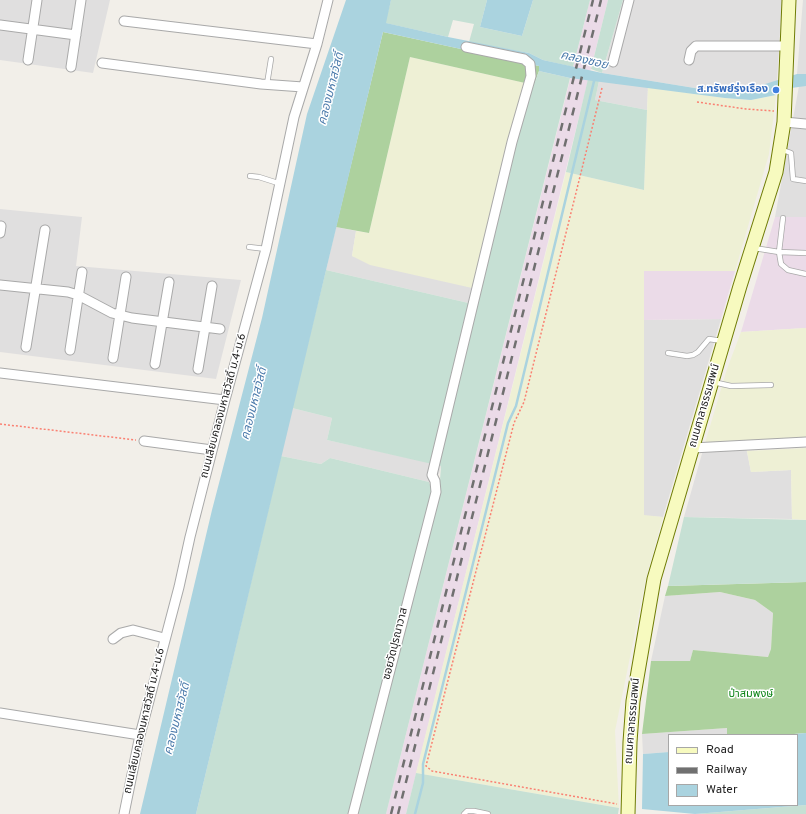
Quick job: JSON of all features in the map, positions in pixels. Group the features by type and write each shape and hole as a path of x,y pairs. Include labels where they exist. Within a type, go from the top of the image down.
{"street":[{"path":"28,60 37,0"},
{"path":"71,67 81,0"},
{"name":"ถนนเลียบคลองมหาสวัสดิ์ ม.4-ม.6","path":"124,814 140,735 164,638 179,588 212,450 266,250 294,117 317,44 328,0"},
{"path":"613,62 629,0"},
{"name":"ถนนศาลาธรรมสพน์","path":"628,810 631,728 639,660 654,579 724,341 776,172 785,117 790,0"},
{"path":"124,21 317,44"},
{"path":"0,25 76,35"},
{"path":"689,60 691,51 696,46 787,46"},
{"name":"ซอยวัดปุรณาวาส","path":"353,814 436,492 435,480 432,475 512,142 531,76 530,64 524,59 466,47"},
{"path":"102,63 267,84 304,87"},
{"path":"785,117 806,124"},
{"path":"26,348 45,230"},
{"path":"70,350 82,272"},
{"path":"113,358 126,277"},
{"path":"155,364 169,282"},
{"path":"0,285 36,288 78,295 112,314 220,329"},
{"path":"198,369 212,286"},
{"path":"0,373 225,400"},
{"path":"144,441 212,450"},
{"path":"692,448 806,442"},
{"path":"113,639 122,633 133,630 164,638"},
{"path":"0,713 140,735"}],"lane":[{"path":"267,84 271,59"},
{"path":"780,149 791,153 793,179 806,181"},
{"path":"250,176 259,177 281,184"},
{"path":"783,218 779,252 781,264 784,267 806,274"},
{"path":"249,247 266,250"},
{"path":"752,248 779,252 806,253"},
{"path":"668,353 687,356 694,355 709,338 724,341"},
{"path":"712,382 731,386 771,385"},
{"path":"464,814 467,811 474,811 488,814"}],"path":[{"path":"602,88 524,402 514,423 426,766 432,771 628,810"},
{"path":"697,102 746,109 785,117"},
{"path":"0,424 144,441"}],"shaded area":[{"path":"0,0 110,0 93,73 0,60"},
{"path":"590,0 608,0 406,814 386,814"},
{"path":"623,0 782,0 777,81 746,90 713,91 602,73"},
{"path":"803,0 806,0 806,74 797,74"},
{"path":"599,81 648,87 647,110 595,100"},
{"path":"799,86 806,86 806,217 775,217"},
{"path":"0,209 82,217 76,266 241,280 216,379 0,352"},
{"path":"775,217 806,217 806,328 741,332"},
{"path":"336,227 356,231 352,256 481,290 477,305 326,270"},
{"path":"644,271 735,271 721,319 644,320"},
{"path":"721,319 663,517 644,516 644,320"},
{"path":"292,408 332,418 327,440 441,465 439,474 429,482 330,458 321,464 281,456"},
{"path":"745,442 751,472 791,470 792,519 684,517 705,443"},
{"path":"720,592 755,600 773,613 771,649 768,657 693,650 690,661 651,661 665,596"},
{"path":"727,728 727,734 668,734 668,752 643,754 642,734"}],"green space":[{"path":"391,0 487,0 480,27 522,36 533,0 590,0 573,67 543,60 529,53 469,42 474,24 453,20 448,37 385,23"},
{"path":"608,0 623,0 602,73 591,69"},
{"path":"383,32 539,66 539,71 534,85 410,57 369,233 336,227"},
{"path":"410,57 534,85 526,105 481,290 370,265 352,256 356,231 369,233"},
{"path":"539,71 570,78 386,814 357,814 439,494 441,466 327,440 332,418 292,408 326,270 477,305 526,105"},
{"path":"588,79 599,81 595,100 647,110 644,190 566,172"},
{"path":"648,87 725,98 751,100 776,95 769,154 735,271 644,271 644,515 663,517 646,578 615,731 619,808 416,773 566,172 644,190"},
{"path":"806,328 806,439 705,443 727,369 741,332"},
{"path":"806,448 806,520 792,519 791,470 751,472 747,451"},
{"path":"281,456 321,464 330,458 429,482 432,490 350,814 196,814"},
{"path":"684,517 806,520 806,582 668,586"},
{"name":"ป่าสมพงษ์","path":"806,582 806,733 727,734 727,728 642,734 651,661 690,661 693,650 768,657 771,649 773,613 755,600 720,592 665,596 668,586"},
{"path":"416,773 619,808 618,814 406,814"},
{"path":"806,805 806,814 695,814 798,806"}],"water":[{"name":"คลองมหาสวัสดิ์","path":"346,0 391,0 386,23 529,53 543,60 602,73 713,91 746,90 797,74 806,74 806,86 784,89 776,95 751,100 725,98 570,78 539,71 539,66 383,32 196,814 140,814 212,510 262,318 307,114"},
{"path":"487,0 533,0 522,36 480,27"},
{"path":"806,733 806,805 798,806 798,734 794,734"},
{"path":"668,752 668,806 794,806 695,814 642,809 643,754"}],"waterway":[{"path":"415,814 423,783 423,764 508,423 516,406 595,77"}],"railway":[{"path":"391,814 593,0"},
{"path":"398,814 601,0"}],"place":[{"name":"ส.ทรัพย์รุ่งเรือง","path":"776,90"}],"water label":[{"name":"คลองซอย","path":"584,61"}]}
